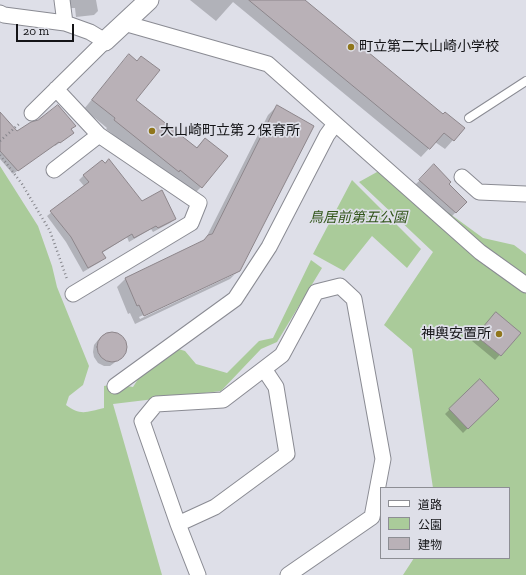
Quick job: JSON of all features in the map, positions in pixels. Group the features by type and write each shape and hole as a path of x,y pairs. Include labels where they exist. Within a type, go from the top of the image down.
{"street":[{"path":"62,0 65,23"},
{"path":"32,113 148,0"},
{"path":"0,13 65,23 90,32 105,41"},
{"path":"124,23 268,64 480,252 526,285"},
{"path":"56,89 99,135 200,203 191,223 73,294"},
{"path":"115,386 235,300 269,247 327,135 335,124"},
{"path":"54,170 99,135"},
{"path":"462,177 479,192 526,194"},
{"path":"198,575 178,524 142,422 156,404 223,400 282,355 316,292 340,286 354,299 382,459 372,517 288,575"},
{"path":"178,524 215,506 287,454 276,387 264,369"}],"lane":[{"path":"469,118 526,81"}],"path":[{"path":"0,141 32,113"},
{"path":"0,155 22,184 50,231 73,294"}],"green space":[{"path":"0,166 38,226 52,266 57,287 89,366 83,385 69,396 66,405 75,411 84,412 104,408 104,386 116,384 133,387 142,373 175,348 185,351 196,364 227,373 259,341 273,338 311,260 322,268 277,342 261,349 221,391 113,404 162,575 0,575"},
{"path":"386,167 483,238 514,245 526,254 526,575 403,575 413,559 510,559 510,487 433,487 412,349 384,325 433,252 359,182"},
{"name":"鳥居前第五公園","path":"352,180 421,249 407,268 372,236 344,271 313,254"}],"building":[{"path":"249,0 305,0 443,114 445,112 465,128 454,141 444,133 430,149"},
{"path":"129,54 137,61 141,56 160,70 136,100 197,148 205,138 228,156 202,188 180,170 179,172 114,120 115,118 92,100"},
{"path":"58,105 76,126 71,129 74,133 18,171 0,151 0,112 17,131 31,122 38,120"},
{"path":"277,105 314,126 240,271 144,316 139,305 137,306 125,278 204,240 208,235 212,234"},
{"path":"109,159 142,201 162,190 176,219 158,228 156,226 134,238 132,234 102,252 106,258 88,268 71,237 50,211 89,182 83,175 102,160 105,163"},
{"path":"434,164 451,182 449,184 467,202 456,213 419,180"},
{"name":"神輿安置所","path":"496,312 521,333 501,356 476,336"},
{"path":"112,332 123,336 127,347 123,358 112,362 101,358 97,347 101,336"},
{"path":"480,379 499,399 468,429 449,409"}],"place":[{"name":"町立第二大山崎小学校","path":"351,47"},
{"name":"大山崎町立第２保育所","path":"152,131"},
{"name":"神輿安置所","path":"499,334"}]}
